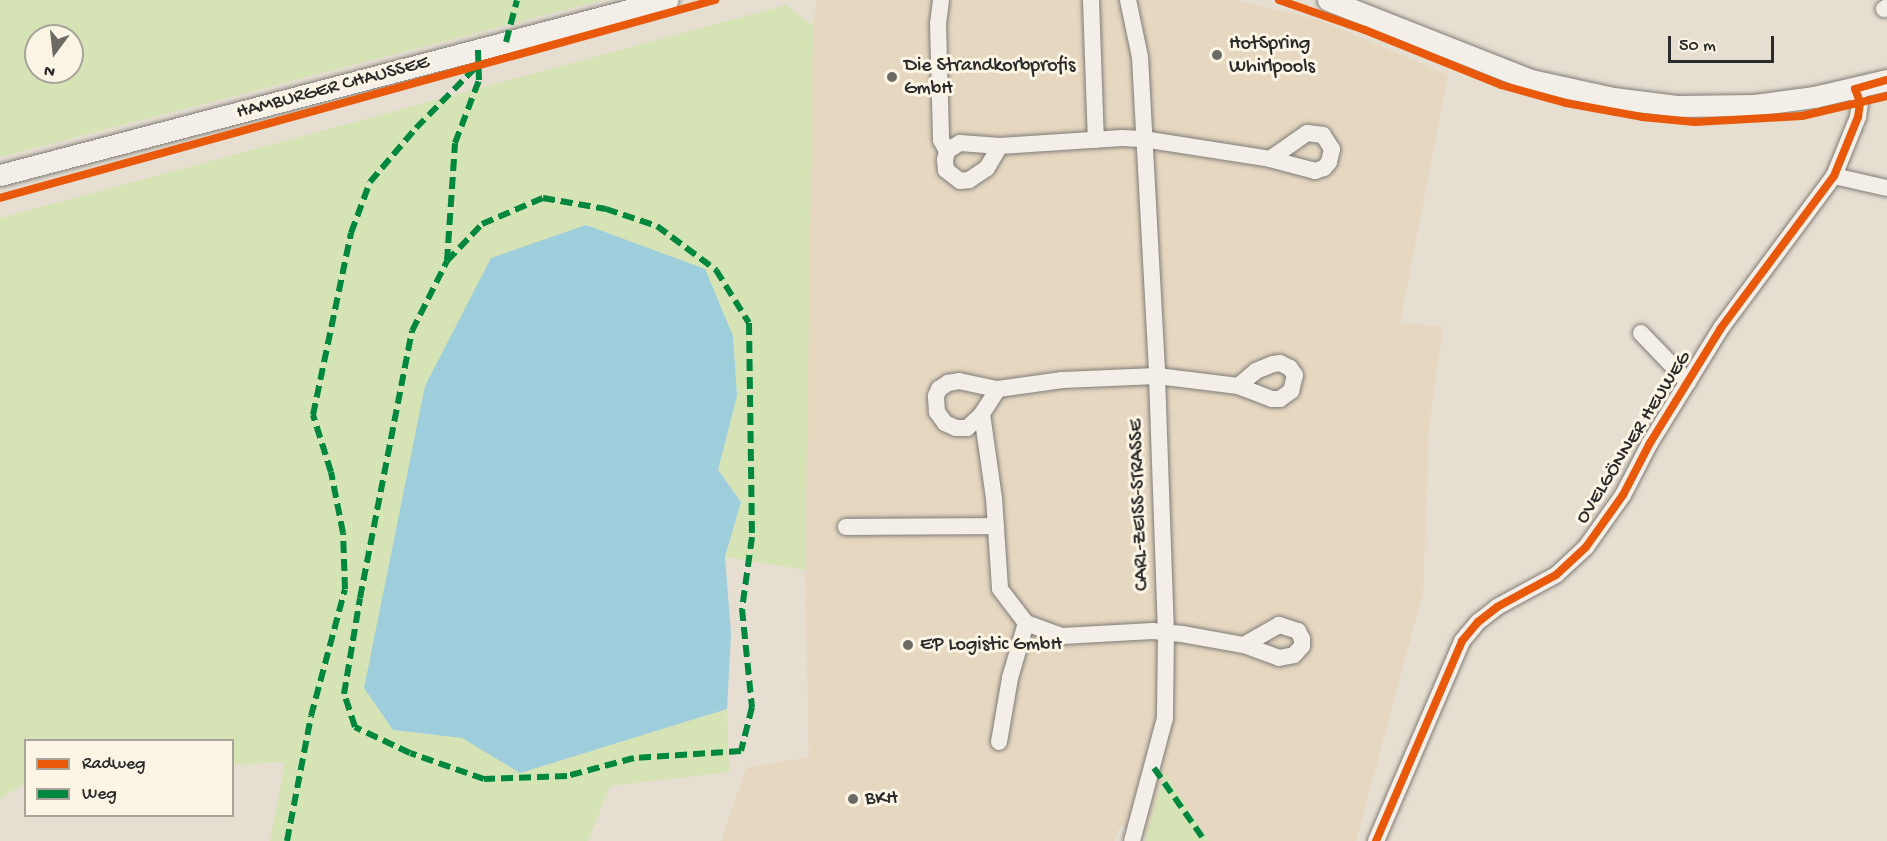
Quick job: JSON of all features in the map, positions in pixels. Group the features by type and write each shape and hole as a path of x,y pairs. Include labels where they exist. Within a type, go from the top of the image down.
{"main road":[{"name":"HAMBURGER CHAUSSEE","path":"0,175 667,0"},
{"path":"1328,0 1522,77 1613,98 1677,106 1788,102 1855,89 1887,80"}],"street":[{"path":"941,0 938,23 940,140 947,151 946,170 960,181 969,180 987,168 1000,146"},
{"path":"1091,0 1096,140"},
{"name":"CARL-ZEISS-STRASSE","path":"1128,0 1140,57 1157,376 1166,632 1165,718 1132,841"},
{"name":"OVELGÖNNER HEUWEG","path":"1376,841 1462,641 1478,622 1497,607 1556,575 1586,547 1623,495 1650,443 1721,328 1834,176 1858,117 1860,102 1855,89"},
{"path":"947,151 960,143 1000,146 1143,139 1270,159"},
{"path":"1834,176 1887,188"},
{"path":"1641,333 1688,382"},
{"path":"998,389 982,414 967,428 956,428 940,419 935,405 939,389 948,383 959,381 998,389 1062,380 1157,376 1238,386"},
{"path":"982,414 996,526 1000,589 1026,622 1062,636 1166,632 1244,645"},
{"path":"846,527 996,526"},
{"path":"999,742 1010,678 1026,622"}],"shaded area":[{"path":"817,0 1234,0 1317,19 1448,75 1400,323 1443,327 1429,427 1423,592 1356,841 1169,841 1120,825 1114,841 721,841 746,768 809,757 805,570 813,26"}],"green space":[{"path":"0,0 602,0 0,157"},
{"path":"786,5 813,26 805,570 725,557 741,502 718,470 737,396 393,730 462,738 520,773 727,709 729,772 610,786 588,841 270,841 285,762 234,765 234,739 24,739 24,784 0,799 0,218"},
{"path":"1165,773 1209,841 1145,841"}],"water":[{"path":"586,225 705,269 733,336 737,396 718,470 741,502 725,557 731,634 727,709 520,773 462,738 393,730 364,688 425,386 491,258"}],"marked path":[{"path":"506,42 517,0"},
{"path":"447,261 482,224 543,198 606,209 657,226 716,270 749,323 752,537 742,609 752,707 741,751 634,758 567,776 484,779 410,753 355,727 344,694 360,598 412,331 447,261 455,143 479,80 478,50"},
{"path":"287,841 311,716 345,589 343,533 331,472 313,415 351,233 370,182 416,128 474,69"},
{"path":"1154,768 1205,841"}],"cycle path":[{"path":"0,198 715,0"},
{"path":"1279,0 1365,30 1501,85 1566,103 1642,117 1695,122 1802,116 1887,96"},
{"path":"1376,841 1462,641 1478,622 1497,607 1556,575 1586,547 1623,495 1650,443 1721,328 1834,176 1858,117 1860,102 1855,89 1887,80"}],"place":[{"name":"HotSpring Whirlpools","path":"1217,55"},
{"name":"Die Strandkorbprofis GmbH","path":"892,77"},
{"name":"EP Logistic GmbH","path":"908,645"},
{"name":"BKH","path":"853,799"}]}
